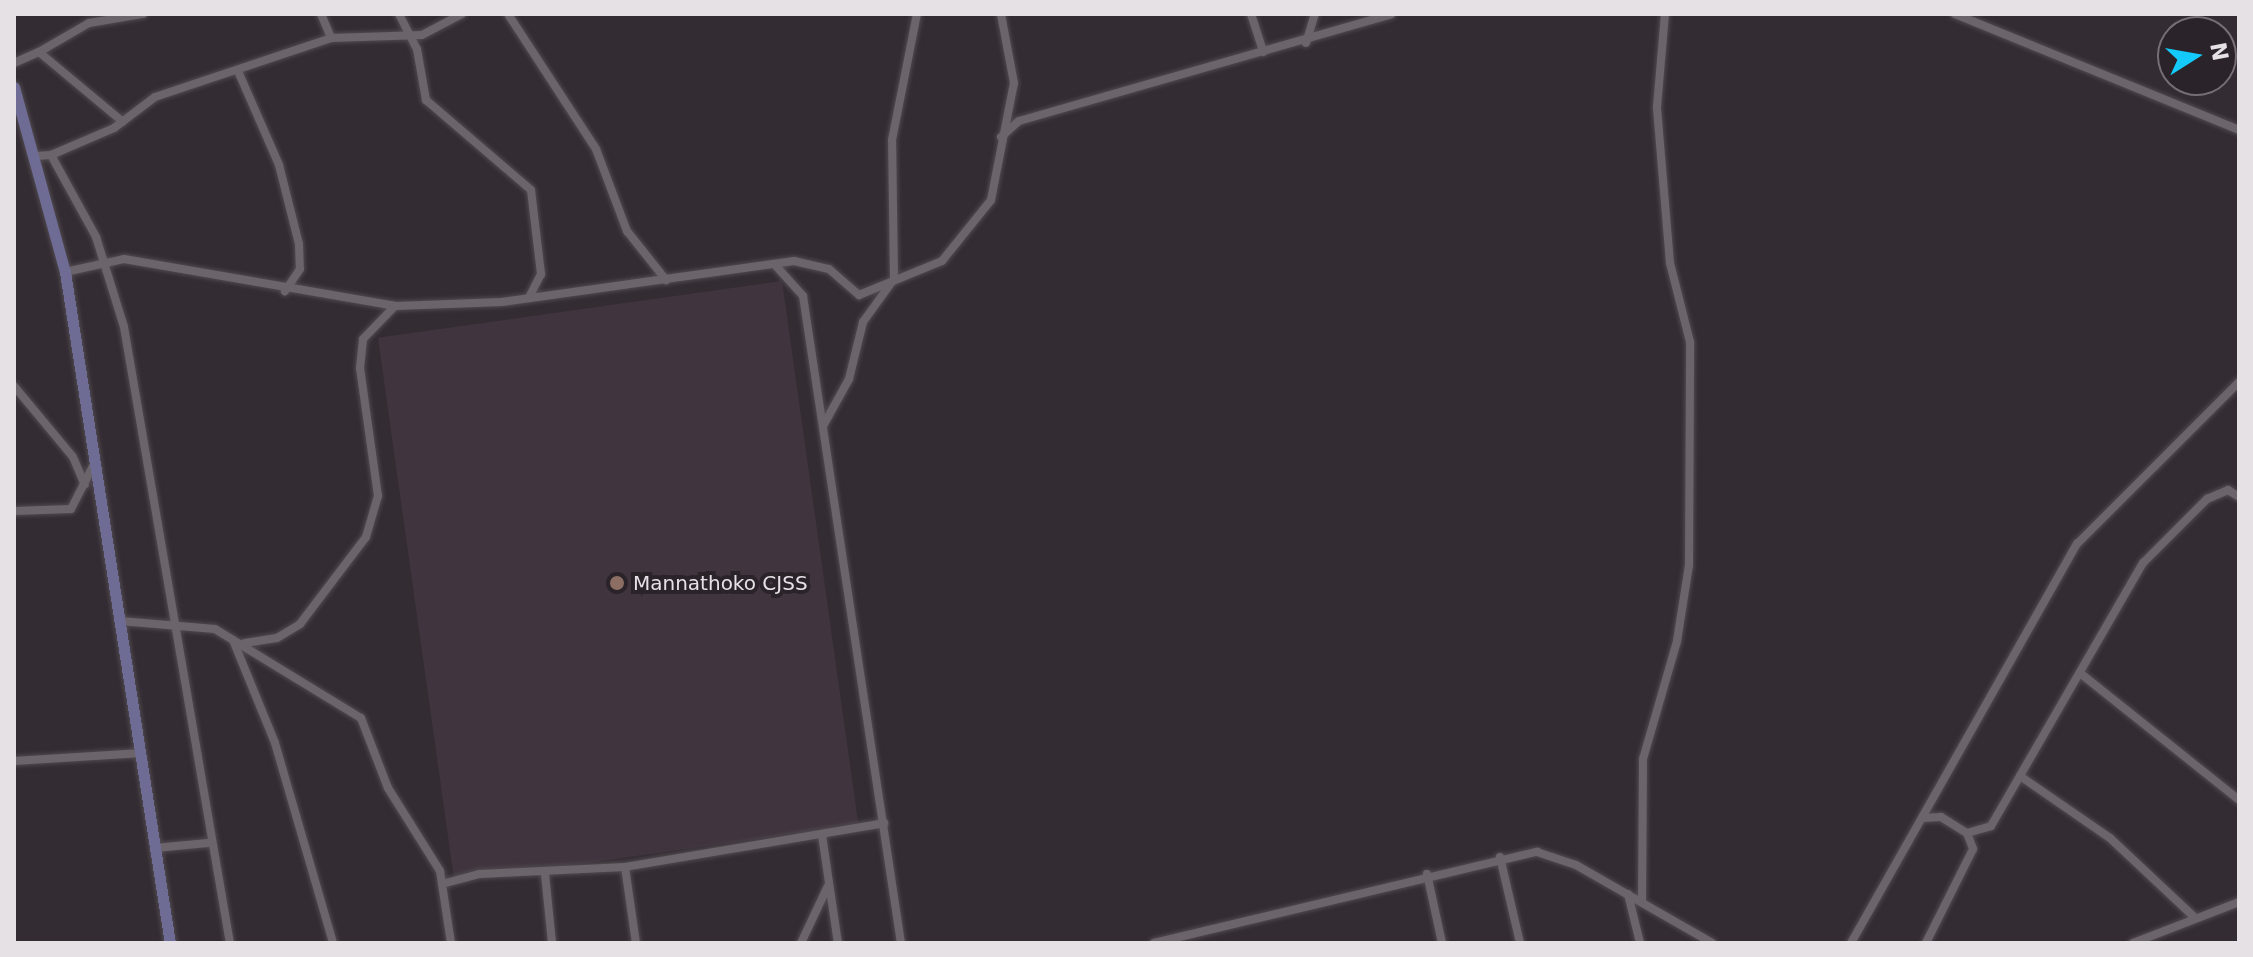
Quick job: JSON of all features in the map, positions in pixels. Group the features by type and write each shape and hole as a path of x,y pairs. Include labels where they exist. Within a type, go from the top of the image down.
{"street":[{"path":"14,63 89,23 143,14"},
{"path":"321,14 331,38"},
{"path":"399,14 412,36 426,100 531,190 541,274 529,298"},
{"path":"36,156 51,155 123,122 155,97 331,38 412,36 462,14"},
{"path":"508,14 596,149 627,231 666,280"},
{"path":"823,427 849,379 863,322 894,279 892,140 917,14"},
{"path":"65,272 106,263 203,269 285,291 396,306 529,298 776,266 823,267 854,294 942,261 966,238 991,200 1014,83 1001,14"},
{"path":"1251,14 1263,52"},
{"path":"1306,43 1315,14"},
{"path":"1001,137 1019,121 1263,52 1306,43 1391,14"},
{"path":"1642,902 1643,759 1677,641 1689,539 1685,432 1691,355 1670,263 1657,107 1665,14"},
{"path":"1955,14 2239,130"},
{"path":"39,52 123,122"},
{"path":"238,71 279,165 299,244 300,269 285,291"},
{"path":"14,87 36,156 65,272 170,943"},
{"path":"51,155 106,263 142,402 208,843 230,943"},
{"path":"776,266 803,296 901,943"},
{"path":"243,644 277,638 300,624 366,537 378,496 360,368 363,339 370,323 396,306"},
{"path":"1851,943 2084,533 2239,382"},
{"path":"14,386 73,457 85,485"},
{"path":"14,511 67,511 85,485 95,462"},
{"path":"1967,833 1991,826 2143,563 2207,499 2228,490 2239,497"},
{"path":"120,621 177,623 215,629 361,718 388,788 442,884 451,943"},
{"path":"233,640 275,743 333,943"},
{"path":"2080,673 2239,800"},
{"path":"14,761 142,753"},
{"path":"2020,776 2117,844 2193,916"},
{"path":"1923,818 1941,817 1967,833 1973,849 1926,943"},
{"path":"442,884 480,874 545,874 625,867 695,849 822,835 884,823"},
{"path":"822,835 838,943"},
{"path":"155,848 208,843"},
{"path":"1154,943 1500,857 1543,853 1628,893 1712,943"},
{"path":"1500,857 1520,943"},
{"path":"625,867 636,943"},
{"path":"545,874 552,943"},
{"path":"1427,874 1442,943"},
{"path":"801,943 828,886"},
{"path":"1628,893 1640,943"},
{"path":"2133,943 2193,916 2239,902"}],"shaded area":[{"name":"Mannathoko CJSS","path":"782,281 858,825 454,881 378,338"}],"place":[{"name":"Mannathoko CJSS","path":"617,583"}]}
